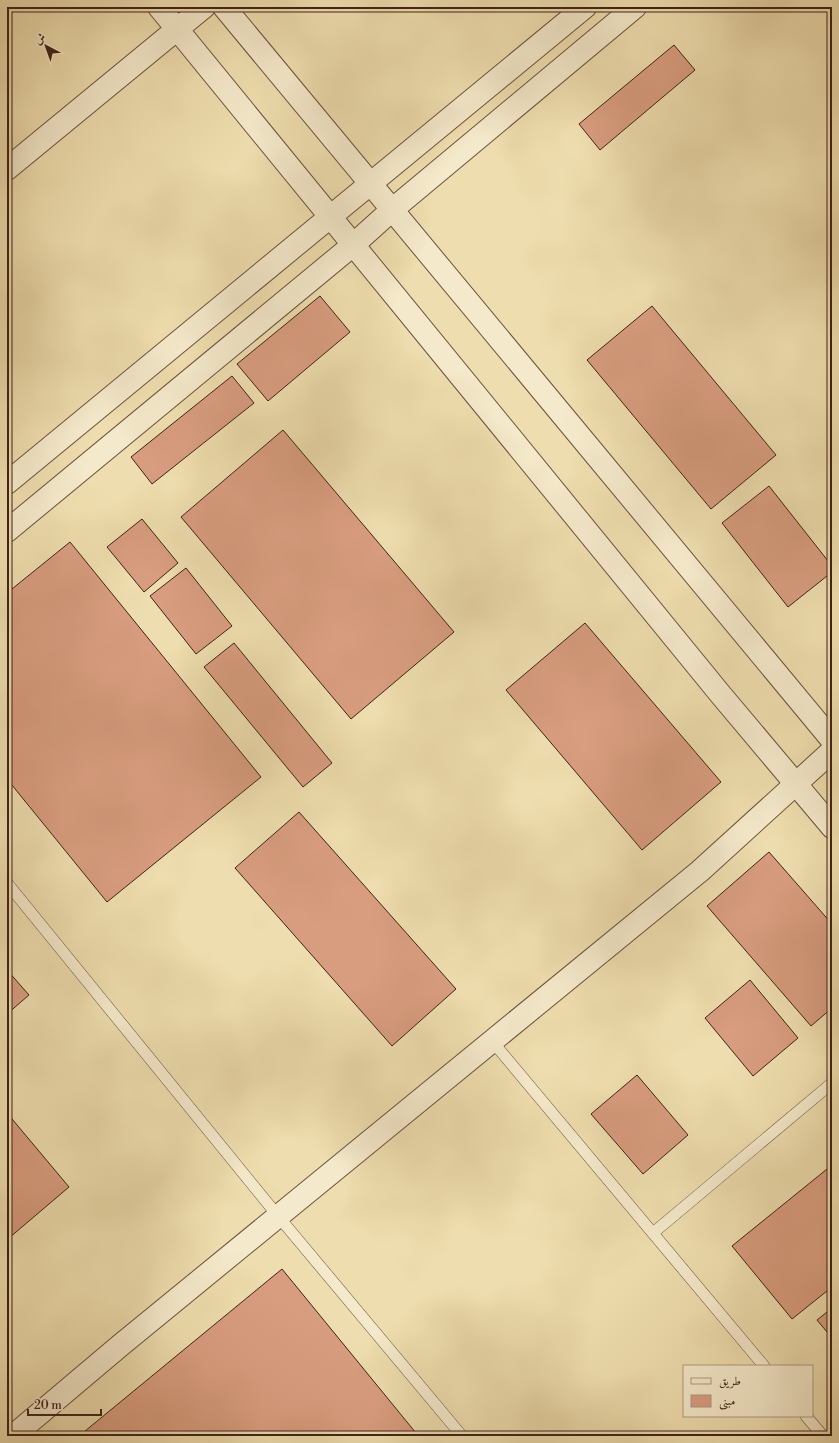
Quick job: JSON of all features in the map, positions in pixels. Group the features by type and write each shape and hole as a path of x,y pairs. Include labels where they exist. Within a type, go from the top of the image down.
{"street":[{"path":"159,7 721,695 832,827"},
{"path":"7,169 204,7"},
{"path":"224,7 832,740"},
{"path":"7,483 370,182 585,7"},
{"path":"7,531 353,245 393,209 635,7"},
{"path":"13,1436 122,1344 700,871 795,782 832,751"}],"lane":[{"path":"7,883 278,1216 462,1436"},
{"path":"492,1041 763,1365"},
{"path":"653,1233 832,1083"},
{"path":"807,1417 823,1436"}],"building":[{"path":"674,45 695,70 600,150 579,124"},
{"path":"320,296 350,332 268,401 237,364"},
{"path":"652,306 776,455 711,509 587,360"},
{"path":"232,376 254,403 152,484 131,457"},
{"path":"283,430 454,632 351,719 181,517"},
{"path":"769,486 832,566 832,572 788,607 722,523"},
{"path":"142,519 178,563 144,592 107,547"},
{"path":"70,542 261,777 107,902 7,779 7,593"},
{"path":"186,568 232,626 196,654 150,596"},
{"path":"585,623 721,782 642,850 506,690"},
{"path":"234,643 332,763 303,787 204,667"},
{"path":"299,812 456,989 392,1046 235,868"},
{"path":"769,852 832,924 832,1008 811,1026 707,906"},
{"path":"7,970 29,995 7,1014"},
{"path":"750,980 798,1038 753,1076 705,1018"},
{"path":"637,1075 688,1135 643,1174 591,1114"},
{"path":"7,1113 69,1187 9,1238 7,1236"},
{"path":"832,1165 832,1287 792,1319 732,1246"},
{"path":"282,1269 416,1433 412,1436 79,1436"},
{"path":"832,1308 832,1338 817,1320"}]}
